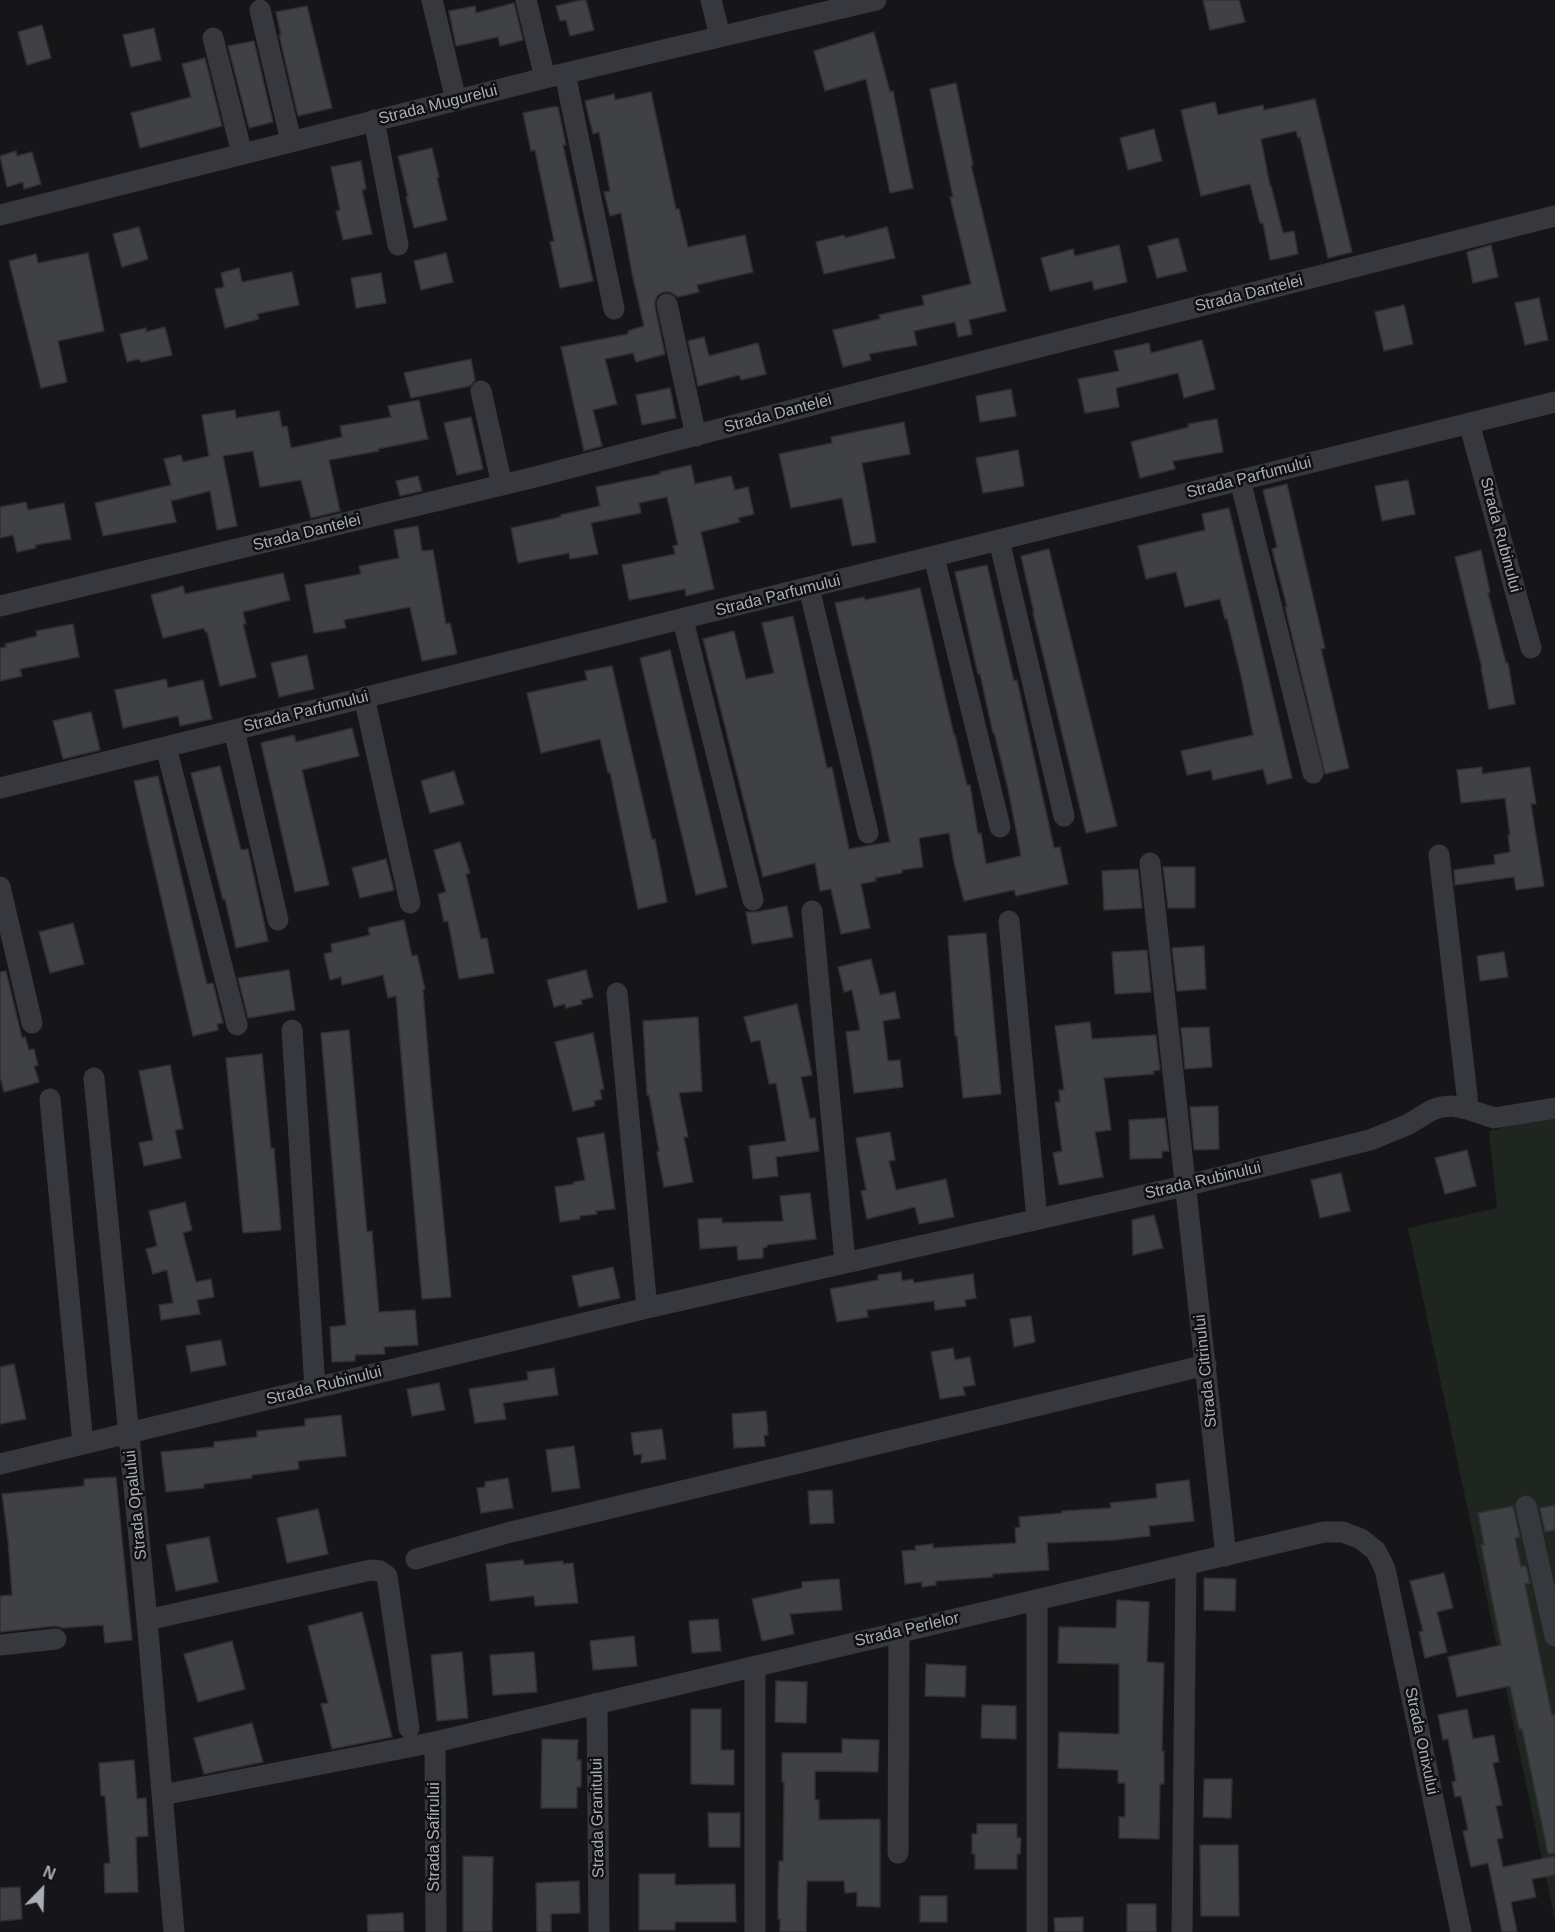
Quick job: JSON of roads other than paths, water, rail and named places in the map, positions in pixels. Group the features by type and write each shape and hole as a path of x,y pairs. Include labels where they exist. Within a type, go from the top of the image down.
{"street":[{"path":"432,0 456,100"},
{"path":"526,0 555,76 614,309"},
{"path":"711,0 720,36"},
{"name":"Strada Mugurelui","path":"0,215 374,120 876,0"},
{"path":"260,10 291,141"},
{"path":"213,38 242,154"},
{"path":"374,120 398,245"},
{"name":"Strada Dantelei","path":"0,606 502,485 1555,216"},
{"path":"667,304 696,436"},
{"path":"482,391 502,485"},
{"name":"Strada Parfumului","path":"0,788 1555,402"},
{"name":"Strada Rubinului","path":"1469,423 1531,648"},
{"path":"1240,480 1313,773"},
{"path":"999,540 1064,816"},
{"path":"934,556 1000,827"},
{"path":"809,588 868,833"},
{"path":"682,620 753,900"},
{"path":"364,698 410,903"},
{"path":"234,730 278,920"},
{"path":"166,747 237,1025"},
{"path":"1438,855 1467,1109"},
{"name":"Strada Citrinului","path":"1150,863 1226,1556"},
{"path":"0,887 32,1023"},
{"path":"812,911 845,1262"},
{"path":"1009,921 1037,1219"},
{"path":"617,993 647,1308"},
{"path":"292,1030 315,1388"},
{"name":"Strada Opalului","path":"94,1078 147,1620 174,1932"},
{"path":"50,1099 83,1444"},
{"name":"Strada Rubinului","path":"0,1464 647,1308 1184,1186 1370,1140 1407,1125 1431,1110 1441,1107 1452,1106 1467,1109 1494,1118 1555,1108"},
{"path":"416,1558 531,1527 1206,1365"},
{"path":"1526,1506 1555,1636"},
{"name":"Strada Perlelor","path":"162,1795 435,1742 1324,1532 1343,1532 1361,1539 1377,1551"},
{"name":"Strada Onixului","path":"1377,1551 1385,1569 1461,1932"},
{"path":"1182,1932 1186,1565"},
{"path":"147,1620 371,1570 380,1571 387,1576 409,1728"},
{"path":"1036,1932 1037,1599"},
{"path":"898,1853 899,1632"},
{"path":"0,1645 56,1639"},
{"path":"755,1666 755,1932"},
{"name":"Strada Granitului","path":"597,1703 599,1932"},
{"name":"Strada Safirului","path":"435,1742 436,1932"}]}
